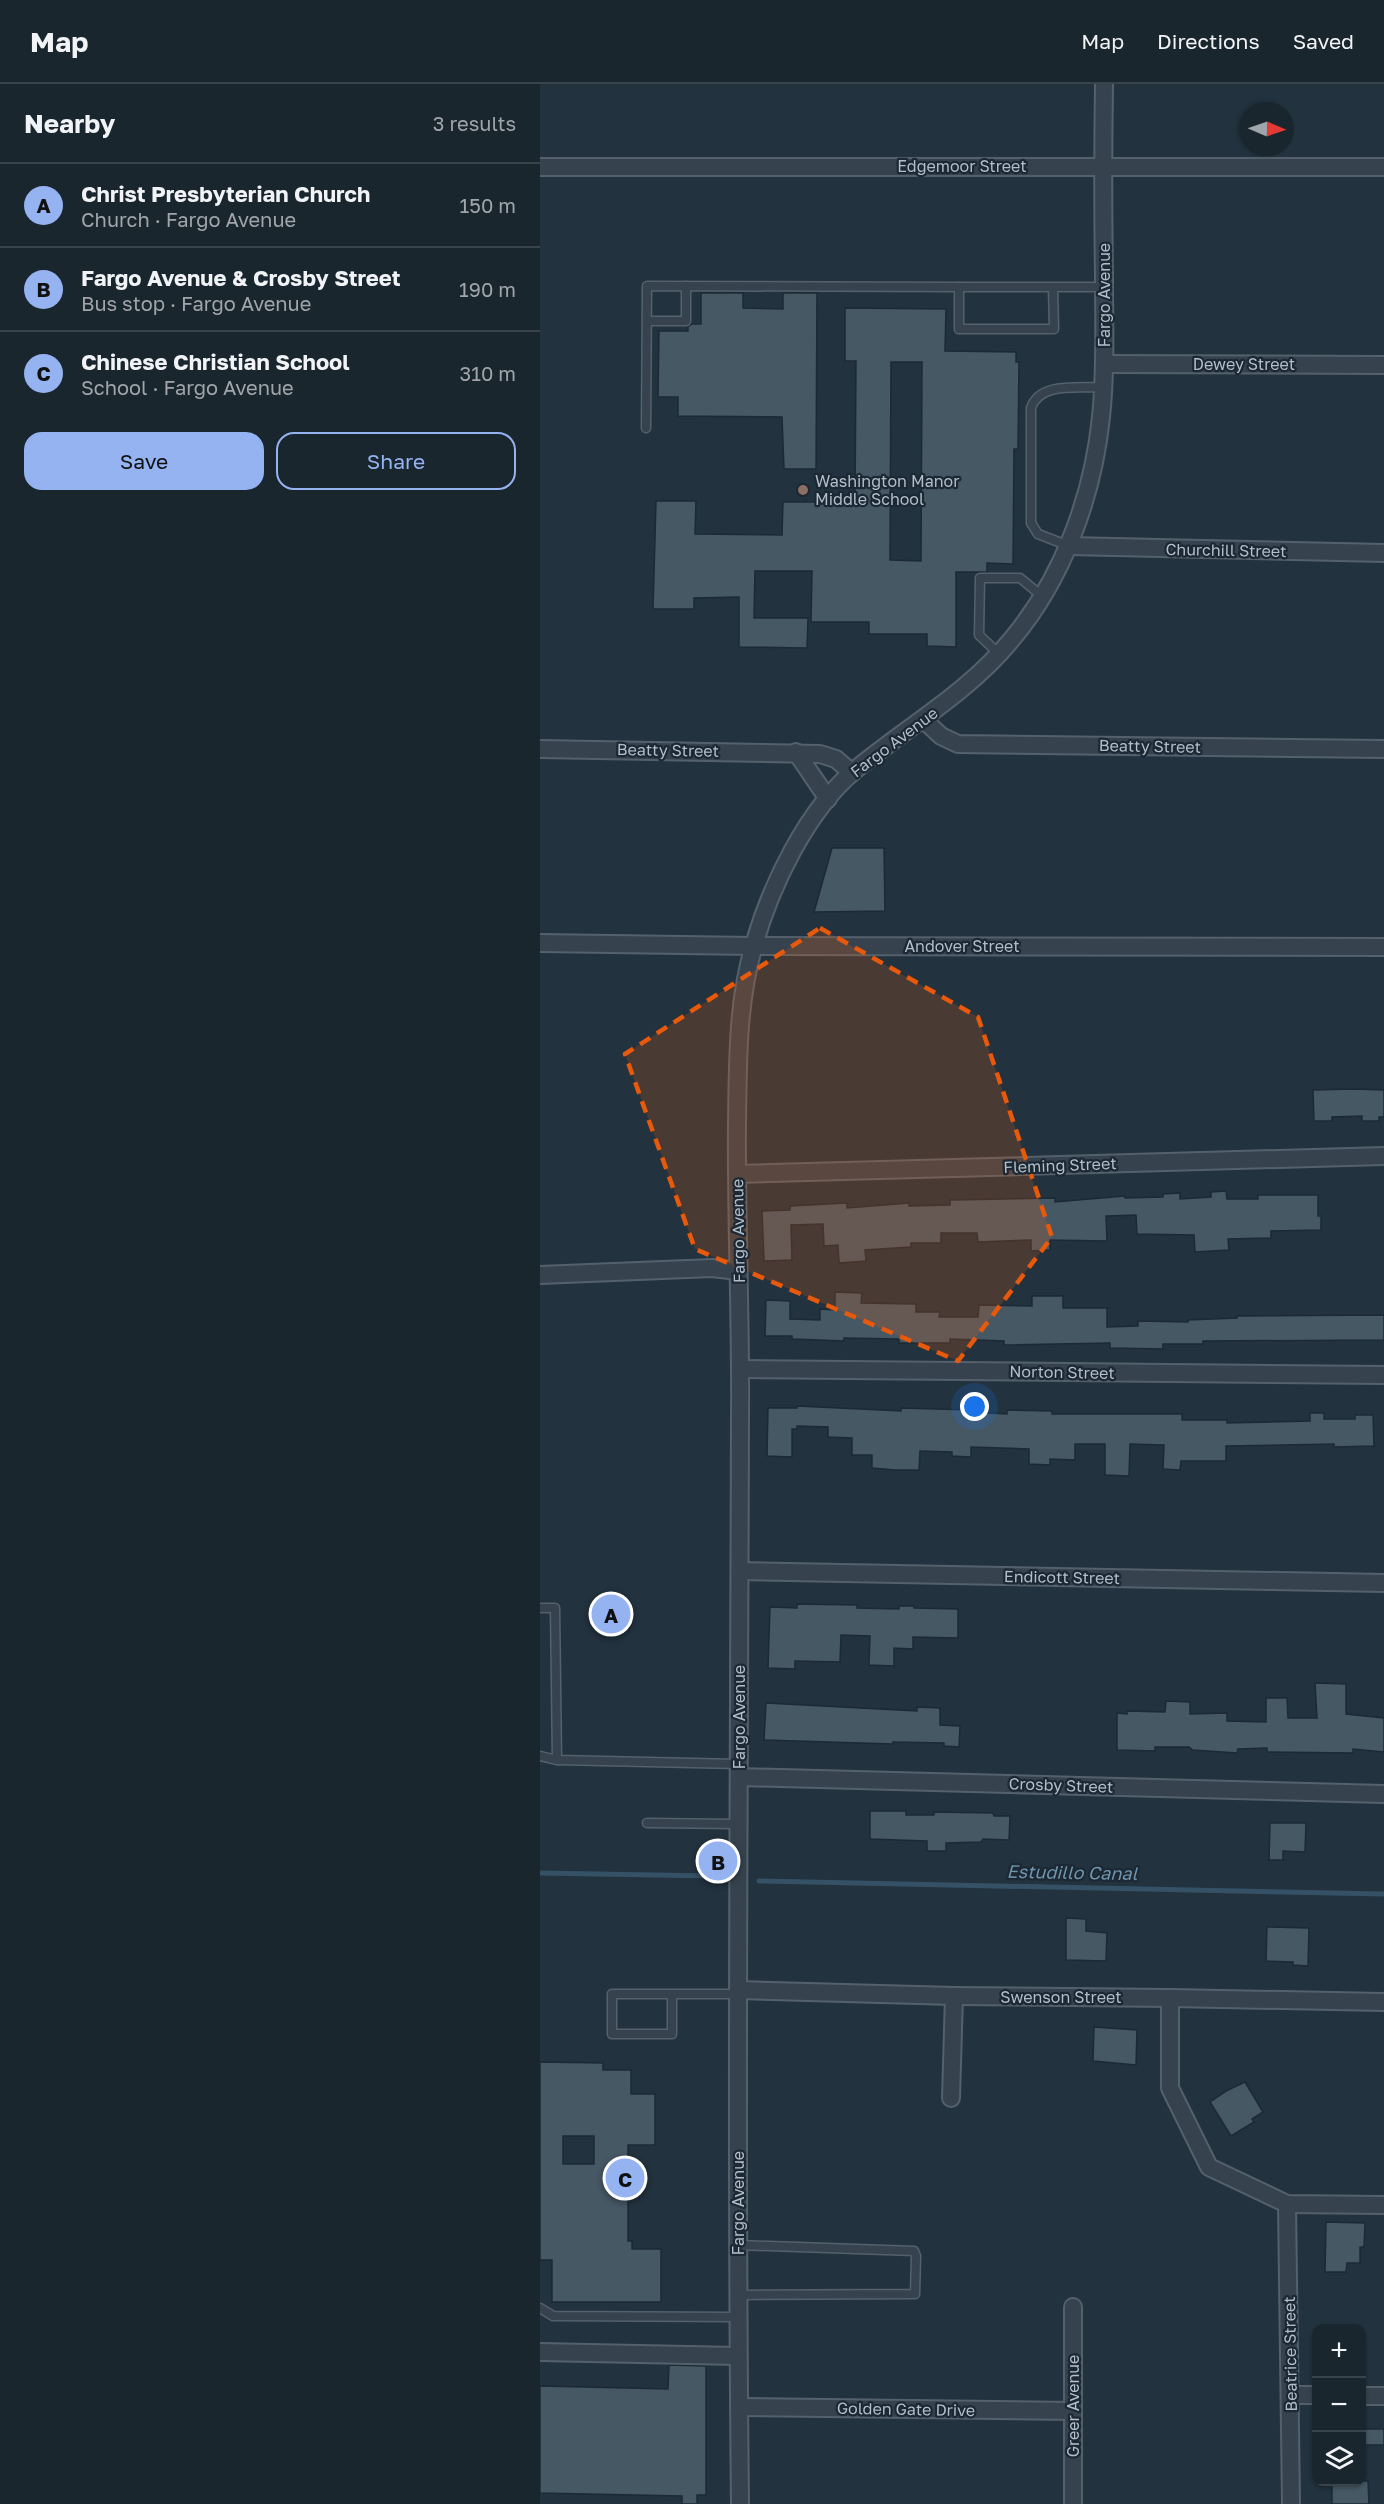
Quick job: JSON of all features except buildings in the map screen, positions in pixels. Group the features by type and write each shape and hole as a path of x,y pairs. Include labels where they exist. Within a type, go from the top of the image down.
{"street":[{"name":"Fargo Avenue","path":"740,2504 737,2317 741,1369 736,1174 738,1026 753,946 771,896 795,846 828,799 852,772 924,720 973,680 1013,639 1041,596 1069,546 1094,459 1101,417 1104,364 1104,84"},
{"name":"Edgemoor Street","path":"540,167 1384,167"},
{"name":"Dewey Street","path":"1104,364 1384,365"},
{"name":"Churchill Street","path":"1069,546 1384,553"},
{"name":"Beatty Street","path":"924,720 941,736 958,744 1384,749"},
{"name":"Beatty Street","path":"540,749 796,752 820,754 836,759 852,772"},
{"path":"796,752 828,799"},
{"name":"Andover Street","path":"540,943 753,946 1384,947"},
{"name":"Fleming Street","path":"736,1174 1384,1156"},
{"path":"540,1275 712,1269 738,1271"},
{"name":"Norton Street","path":"741,1369 1384,1375"},
{"name":"Endicott Street","path":"740,1571 1384,1583"},
{"name":"Crosby Street","path":"739,1770 1384,1794"},
{"name":"Swenson Street","path":"739,1992 1384,2002"},
{"path":"951,2098 954,1996"},
{"path":"1170,1998 1170,2088 1209,2167 1287,2204 1384,2205"},
{"name":"Beatrice Street","path":"1287,2204 1291,2504"},
{"name":"Greer Avenue","path":"1073,2307 1073,2504"},
{"path":"540,2352 738,2356"},
{"path":"1291,2395 1312,2395"},
{"path":"1366,2396 1384,2396"},
{"name":"Golden Gate Drive","path":"739,2407 1073,2411"}],"lane":[{"path":"646,428 647,286 1104,287"},
{"path":"647,321 686,321 686,286"},
{"path":"959,286 959,329 1054,329 1053,287"},
{"path":"1069,546 1038,534 1031,523 1031,408 1034,398 1042,392 1103,387"},
{"path":"999,654 979,635 980,578 1020,578 1041,596"},
{"path":"540,1608 555,1608 557,1760"},
{"path":"540,1756 557,1760 739,1770"},
{"path":"647,1823 738,1824"},
{"path":"672,1994 672,2034 612,2034 612,1994 739,1992"},
{"path":"737,2295 915,2294 916,2256 914,2251 738,2245"},
{"path":"540,2308 553,2316 737,2317"}],"highlighted area":[{"path":"820,928 978,1017 1052,1237 958,1361 695,1249 625,1054"}],"waterway":[{"name":"Estudillo Canal","path":"540,1873 713,1876"},
{"name":"Estudillo Canal","path":"759,1881 1384,1894"}],"place":[{"name":"Washington Manor Middle School","path":"803,490"},
{"name":"Christ Presbyterian Church","path":"611,1614"},
{"name":"Fargo Avenue & Crosby Street","path":"718,1861"},
{"name":"Chinese Christian School","path":"625,2178"}]}
